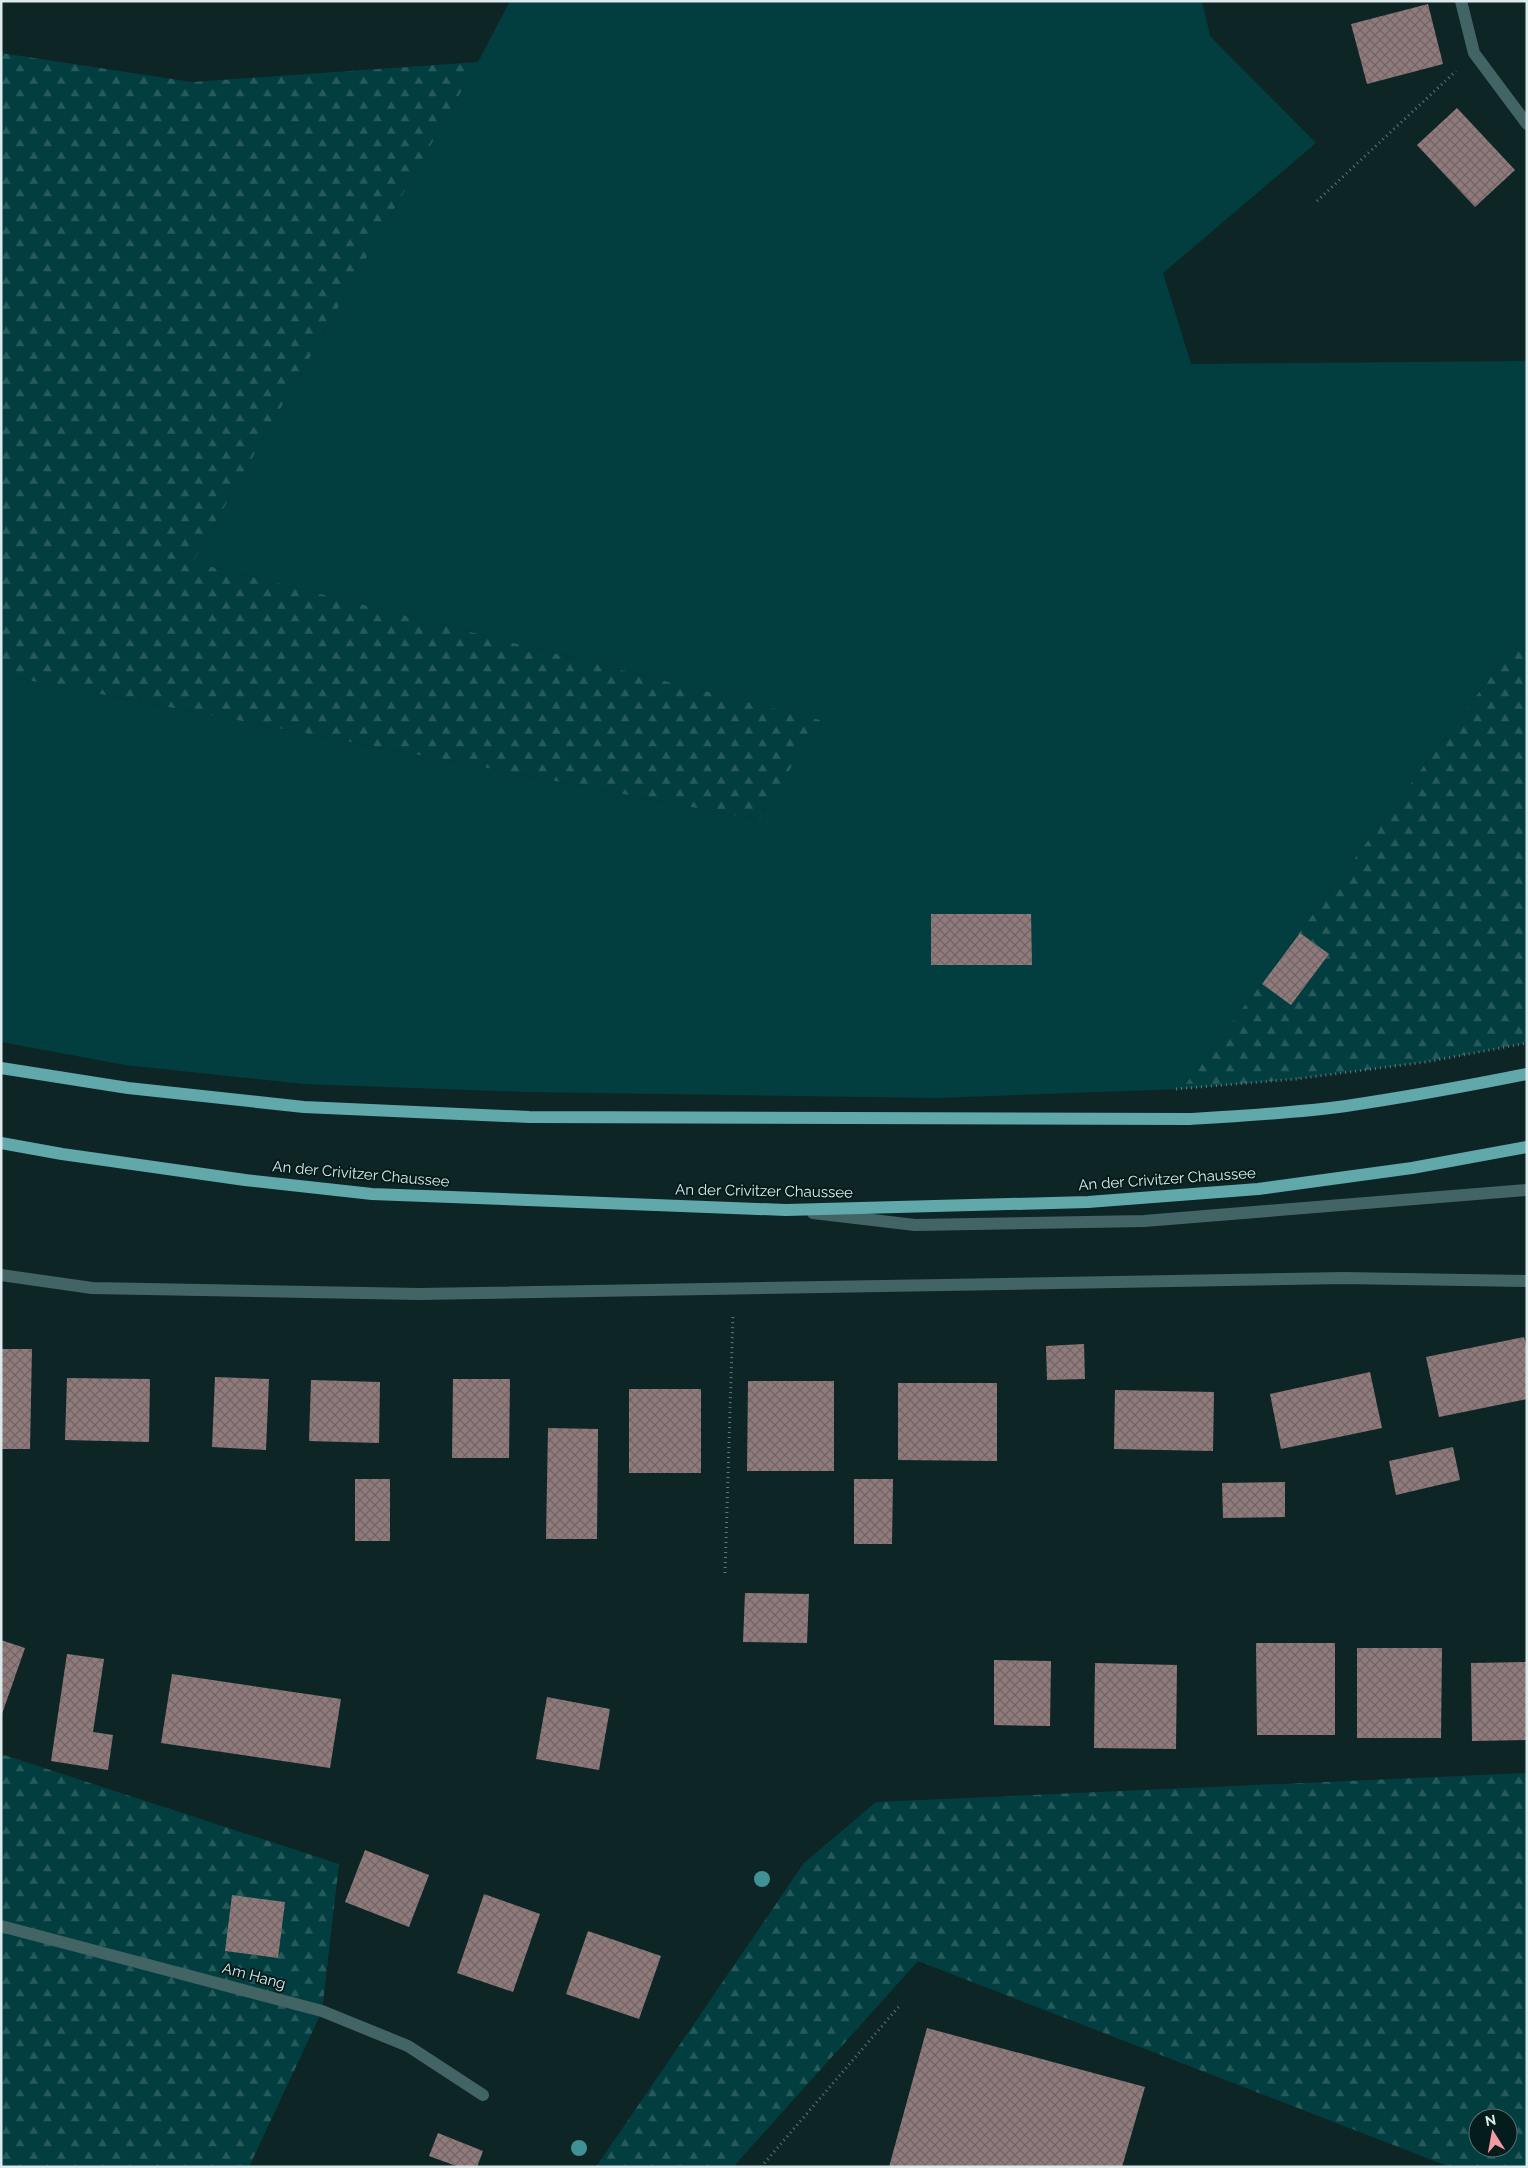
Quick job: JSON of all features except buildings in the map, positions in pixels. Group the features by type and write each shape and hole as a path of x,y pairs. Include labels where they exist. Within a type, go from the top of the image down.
{"main road":[{"path":"1,1068 128,1088 304,1107 529,1117 1190,1119 1345,1106 1527,1074"},
{"name":"An der Crivitzer Chaussee","path":"1,1143 62,1154 188,1172 372,1194 786,1210 1088,1202 1258,1189 1412,1168 1527,1147"}],"street":[{"path":"1461,1 1474,53 1527,124"},
{"path":"786,1210 915,1225 1036,1225 1144,1221 1527,1190"},
{"path":"1,1276 92,1288 419,1294 1343,1278 1527,1281"},
{"name":"Am Hang","path":"1,1926 322,2011 408,2046 483,2095"}],"path":[{"path":"1318,201 1474,53"},
{"path":"1172,1090 1296,1079 1426,1062 1527,1043"},
{"path":"725,1573 734,1288"},
{"path":"761,2167 901,2004"}],"green space":[{"path":"510,1 1202,1 1210,36 1316,143 1163,273 1191,364 1527,361 1527,628 1182,1089 937,1098 527,1092 304,1084 125,1065 1,1042 1,675 759,820 819,720 193,562 478,62"},
{"path":"1,53 192,82 478,62 193,562 820,720 759,820 1,675"},
{"path":"1527,628 1527,1043 1426,1062 1296,1079 1182,1089"},
{"path":"1,1754 339,1864 322,2011 249,2167 1,2167"},
{"path":"1527,1773 1527,2167 1450,2167 918,1961 733,2167 596,2167 804,1863 876,1802"}]}
